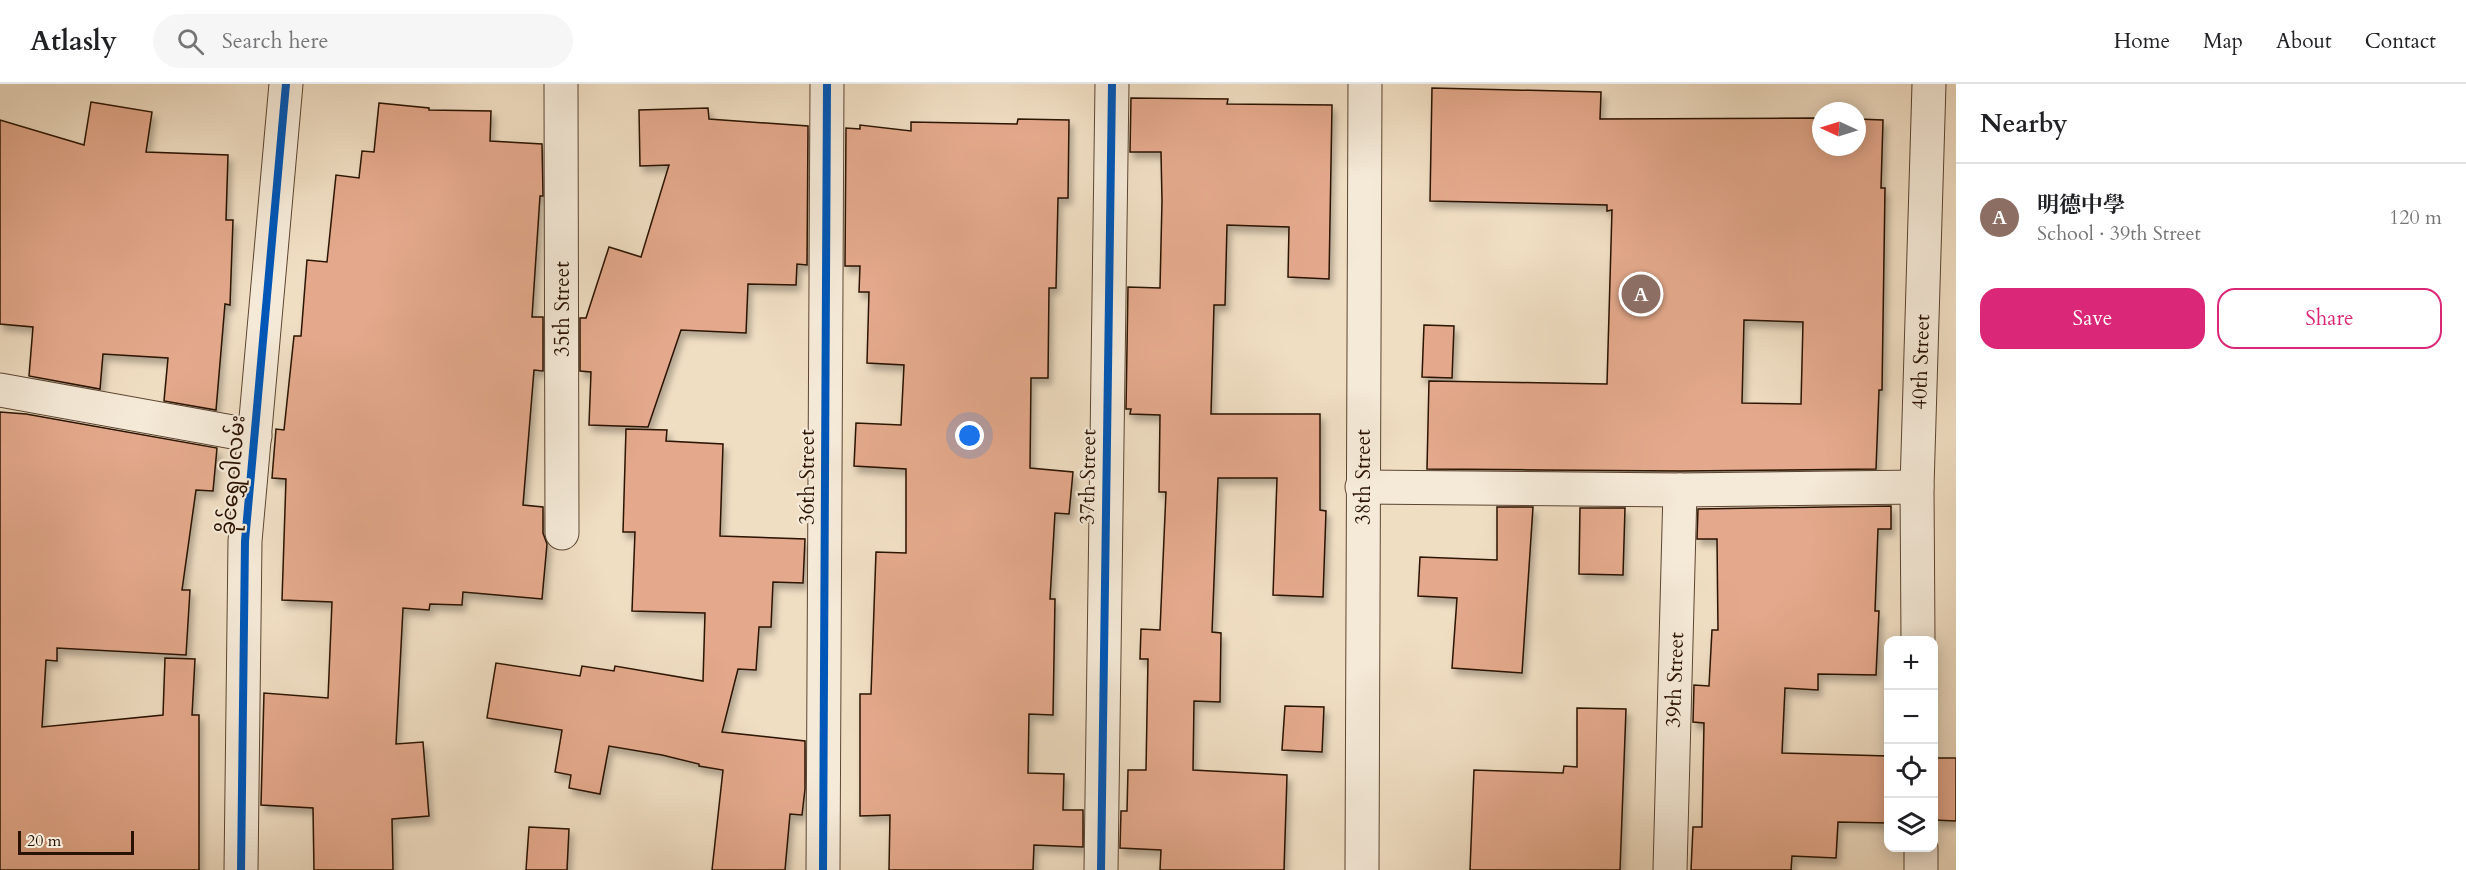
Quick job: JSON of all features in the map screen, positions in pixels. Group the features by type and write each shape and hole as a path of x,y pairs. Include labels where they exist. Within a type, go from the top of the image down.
{"street":[{"name":"ခိုင်ရွှေဝါလမ်း","path":"241,870 245,541 286,84"},
{"name":"35th Street","path":"561,84 562,533"},
{"name":"36th Street","path":"823,870 827,84"},
{"name":"37th Street","path":"1101,870 1112,84"},
{"name":"38th Street","path":"1362,870 1365,84"},
{"name":"40th Street","path":"1918,636 1917,488 1929,84"},
{"path":"0,390 255,436"},
{"path":"1362,487 1680,490 1917,488"},
{"name":"39th Street","path":"1670,870 1680,490"},
{"path":"1921,852 1921,870"}],"building":[{"path":"1432,88 1601,92 1600,119 1812,118 1812,156 1866,156 1866,119 1883,120 1881,188 1885,188 1882,390 1879,390 1876,469 1680,471 1427,469 1429,381 1607,384 1612,210 1607,211 1607,205 1430,201","holes":["1744,320 1803,322 1801,404 1742,403"]},
{"path":"1131,98 1228,99 1227,104 1332,105 1329,279 1288,277 1289,227 1227,225 1225,305 1214,305 1211,414 1320,414 1320,510 1326,511 1323,597 1273,595 1277,478 1218,478 1212,632 1221,633 1220,702 1194,701 1193,770 1287,775 1284,870 1160,870 1161,850 1120,848 1121,811 1127,811 1128,770 1146,770 1148,659 1140,659 1141,629 1160,630 1166,492 1159,492 1160,415 1130,414 1131,409 1126,409 1128,287 1160,288 1162,201 1161,152 1130,152"},
{"path":"91,102 152,112 146,152 228,155 226,220 233,220 230,305 225,304 216,410 164,401 168,358 103,354 100,389 29,376 33,327 0,324 0,120 84,145"},
{"path":"379,103 429,108 429,110 491,111 490,141 542,144 543,196 540,196 532,317 543,317 543,371 534,370 523,505 543,507 543,533 547,544 542,599 463,592 462,605 430,604 429,610 403,608 396,744 423,742 429,816 392,819 393,870 314,870 313,808 261,805 264,693 328,698 332,602 282,600 286,479 272,478 276,429 284,430 294,336 301,336 307,260 327,262 336,175 359,178 362,151 374,152"},
{"path":"708,108 709,119 808,126 807,265 797,264 796,285 748,284 746,333 681,330 648,427 589,425 591,372 580,371 580,318 586,318 609,247 641,257 669,165 640,166 639,110"},
{"path":"1018,119 1069,120 1068,198 1058,198 1056,288 1049,288 1048,378 1031,378 1030,468 1073,472 1069,514 1055,513 1050,599 1055,599 1053,715 1029,714 1028,773 1064,774 1063,810 1083,810 1083,847 1034,845 1033,870 889,870 890,815 860,816 860,694 871,694 876,552 906,553 906,469 854,466 856,423 901,425 904,365 867,363 869,292 859,292 860,266 845,266 846,128 860,129 860,125 911,131 911,122 1017,124"},
{"path":"1424,325 1454,326 1452,378 1422,377"},
{"path":"0,412 26,414 217,448 213,491 196,490 182,590 190,590 186,655 57,648 57,661 46,660 42,727 163,715 165,658 195,659 192,715 199,715 199,870 0,870"},
{"path":"626,429 667,430 666,441 723,444 720,536 805,539 803,583 773,582 771,627 759,627 756,670 738,669 722,732 805,741 805,789 802,815 790,814 785,870 712,870 723,770 699,766 699,764 662,755 609,746 600,794 569,788 571,775 555,772 562,730 487,718 496,663 580,676 582,666 614,671 615,666 703,681 705,613 632,611 635,532 623,532"},
{"path":"1891,506 1891,529 1878,529 1875,611 1879,611 1876,675 1818,674 1818,690 1785,688 1782,753 1884,756 1884,823 1838,822 1836,858 1792,856 1791,870 1691,870 1693,827 1702,827 1704,723 1693,722 1694,685 1709,686 1712,630 1718,630 1717,539 1697,539 1698,509"},
{"path":"1497,507 1533,507 1522,673 1452,668 1457,598 1418,596 1420,557 1497,560"},
{"path":"1580,508 1625,508 1623,575 1579,574"},
{"path":"1285,706 1324,707 1322,752 1282,750"},
{"path":"1577,708 1626,709 1620,870 1470,870 1474,770 1563,773 1564,766 1577,767"},
{"path":"1938,758 1956,758 1956,821 1938,820"},
{"path":"529,827 569,829 567,870 526,870"}],"cycle path":[{"path":"241,870 245,541 286,84"},
{"path":"823,870 827,84"},
{"path":"1101,870 1112,84"}],"place":[{"name":"明德中學","path":"1641,294"}]}
